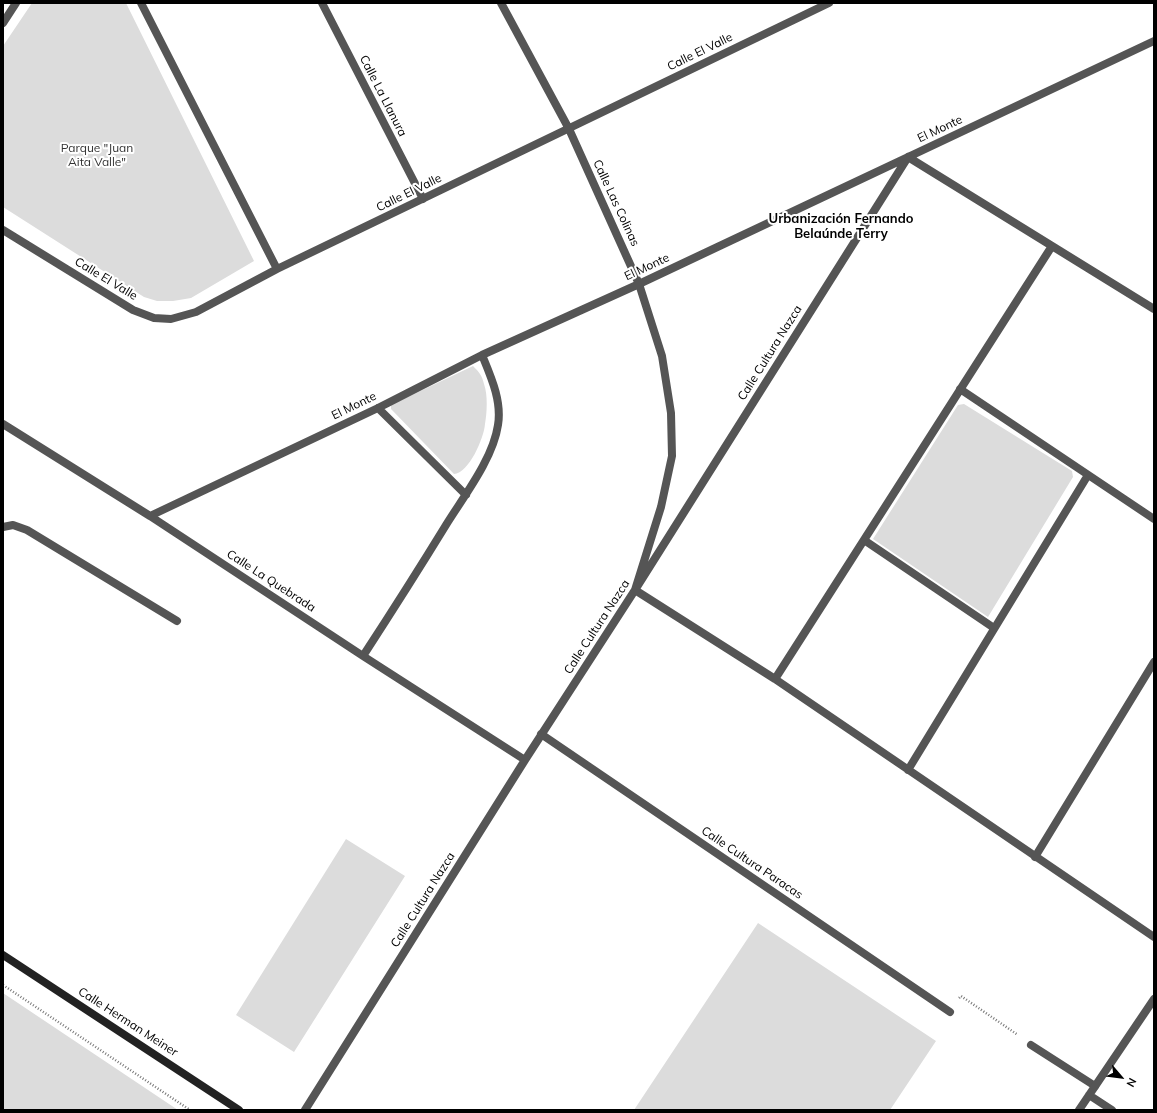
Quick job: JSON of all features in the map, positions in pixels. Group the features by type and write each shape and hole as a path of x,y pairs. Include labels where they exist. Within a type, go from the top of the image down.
{"street":[{"path":"3,22 16,3"},
{"path":"141,3 277,269"},
{"name":"Calle La Llanura","path":"322,3 423,200"},
{"name":"Calle Las Colinas","path":"501,3 569,129 640,284 662,356 671,413 672,456 661,507 635,590"},
{"name":"Calle El Valle","path":"3,230 133,310 154,318 172,319 196,312 277,269 423,200 829,3"},
{"name":"El Monte","path":"150,516 378,408 482,355 640,284 1154,41"},
{"path":"908,157 1153,308"},
{"name":"Calle Cultura Nazca","path":"305,1110 541,734 635,590 908,157"},
{"path":"775,679 1052,246"},
{"path":"363,656 488,457 495,439 499,414 498,401 492,378 482,355"},
{"path":"960,389 1154,519"},
{"path":"378,408 466,494"},
{"name":"Calle La Quebrada","path":"3,424 150,516 525,760"},
{"path":"908,770 1088,475"},
{"path":"3,527 13,525 27,530 177,621"},
{"path":"864,540 994,628"},
{"path":"635,590 775,679 1154,937"},
{"path":"1035,857 1154,662"},
{"name":"Calle Cultura Paracas","path":"541,734 950,1012"},
{"name":"Calle Herman Meiner","path":"3,955 239,1110"},
{"path":"1079,1110 1154,999"},
{"path":"1031,1045 1095,1086"},
{"path":"1089,1095 1112,1110"}],"path":[{"path":"3,985 190,1110"},
{"path":"950,1012 961,996 1031,1045"}],"green space":[{"name":"Parque \"Juan Aita Valle\"","path":"32,3 126,3 254,261 191,298 173,301 157,301 144,297 3,207 3,46"},
{"path":"473,366 481,376 486,393 486,420 482,438 475,454 465,468 454,474 391,409 391,405"},
{"path":"964,404 1072,471 1073,477 988,617 873,539 958,405"},
{"path":"346,839 405,876 294,1052 236,1015"},
{"path":"758,923 936,1041 890,1110 634,1110"},
{"path":"3,993 178,1110 3,1110"}],"district":[{"name":"Urbanización Fernando Belaúnde Terry","path":"841,226"}]}
